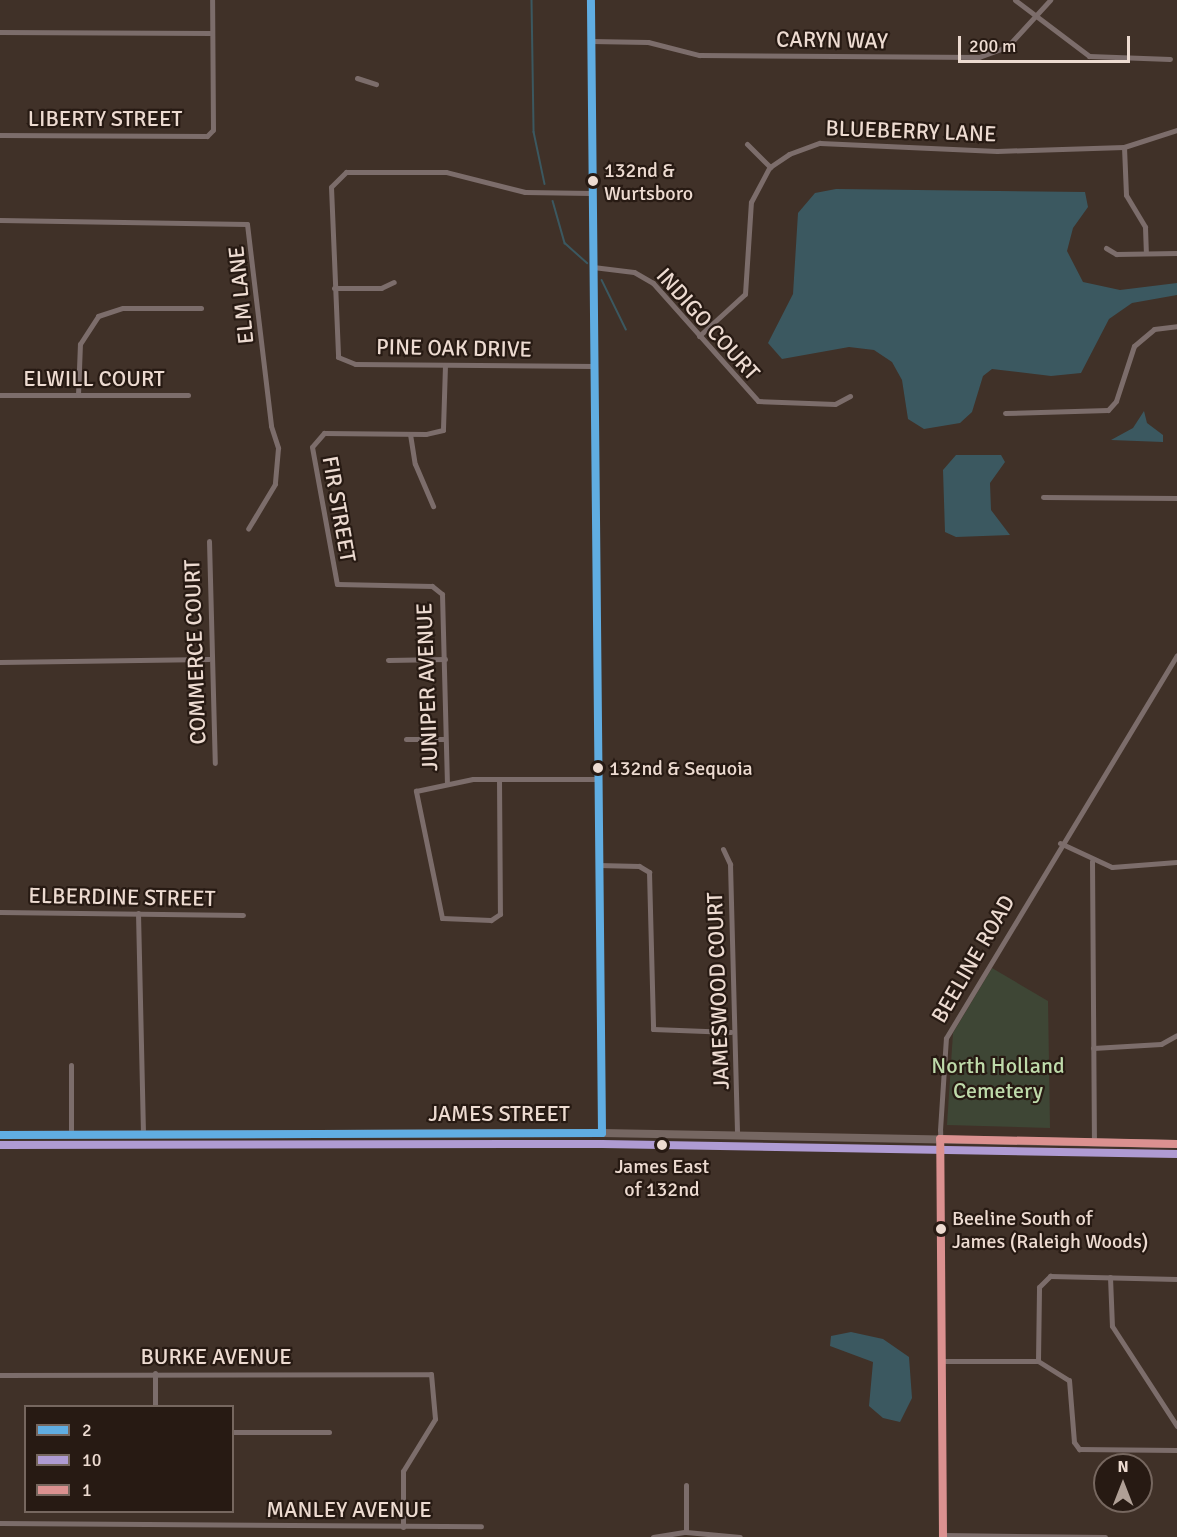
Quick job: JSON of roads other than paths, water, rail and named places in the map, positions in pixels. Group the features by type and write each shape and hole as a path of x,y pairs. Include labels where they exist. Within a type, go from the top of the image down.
{"street":[{"path":"0,32 212,33 212,0"},
{"path":"591,0 591,193 602,1132"},
{"path":"1015,0 1089,56 1170,59"},
{"name":"CARYN WAY","path":"591,41 648,42 699,55 962,58 1001,51 1036,18 1050,0"},
{"name":"LIBERTY STREET","path":"0,135 210,134 212,33"},
{"path":"357,78 376,84"},
{"name":"BLUEBERRY LANE","path":"770,167 820,143 997,151 1124,147 1177,129"},
{"path":"699,336 745,294 751,202 770,167 747,144"},
{"path":"1124,147 1126,195 1145,227 1146,253"},
{"path":"394,282 381,288 334,288 331,187 336,177 353,171 446,172 525,192 591,193"},
{"name":"ELM LANE","path":"0,220 247,224 271,426 278,448 275,484 248,529"},
{"path":"1106,248 1146,253 1177,253"},
{"name":"INDIGO COURT","path":"593,267 634,272 653,283 758,401 835,404 850,396"},
{"name":"PINE OAK DRIVE","path":"334,288 336,354 347,363 594,366"},
{"path":"78,395 80,344 98,316 123,308 201,308"},
{"path":"1005,413 1108,410 1116,401 1134,346 1154,329 1177,326"},
{"path":"433,506 413,458 410,434 443,430 445,365"},
{"name":"ELWILL COURT","path":"0,395 188,395"},
{"name":"FIR STREET","path":"410,434 324,433 314,440 337,584 440,590"},
{"path":"1043,497 1177,498"},
{"name":"COMMERCE COURT","path":"209,541 210,659 215,763"},
{"name":"JUNIPER AVENUE","path":"440,590 445,659 447,783"},
{"name":"BEELINE ROAD","path":"943,1536 940,1069 951,1024 1177,655"},
{"path":"0,662 210,659"},
{"path":"388,660 445,659"},
{"path":"406,739 445,739"},
{"path":"500,778 497,918 448,920 438,912 414,795 447,783 500,778 598,779"},
{"path":"1060,843 1092,861 1125,869 1177,862"},
{"name":"JAMESWOOD COURT","path":"723,849 730,864 731,1032 737,1134"},
{"path":"1092,861 1094,1142"},
{"path":"598,865 639,866 649,872 652,1029 731,1032"},
{"name":"ELBERDINE STREET","path":"0,912 243,915"},
{"path":"138,913 143,1134"},
{"path":"1093,1048 1161,1044 1177,1035"},
{"path":"71,1065 71,1135"},
{"name":"JAMES STREET","path":"0,1135 602,1132 1177,1144"},
{"path":"1038,1361 1039,1287 1044,1281 1059,1276 1177,1279"},
{"path":"1110,1277 1113,1326 1177,1426"},
{"path":"942,1361 1038,1361 1069,1380 1074,1442 1080,1449 1177,1450"},
{"path":"155,1373 155,1405"},
{"name":"BURKE AVENUE","path":"0,1375 431,1374 435,1419 404,1471 403,1527"},
{"path":"234,1432 329,1432"},
{"path":"686,1485 686,1532"},
{"name":"MANLEY AVENUE","path":"0,1523 481,1526"},
{"path":"653,1536 686,1532 739,1536"},
{"path":"943,1536 1105,1537"}],"water":[{"path":"836,189 1085,192 1088,207 1073,228 1067,251 1083,282 1120,290 1177,283 1177,295 1132,303 1109,319 1081,373 1051,376 992,369 983,376 972,412 960,423 924,429 908,419 902,380 892,362 874,350 849,347 782,359 768,343 793,294 798,213 815,193"},
{"path":"1144,411 1147,423 1163,435 1163,442 1111,440 1133,428"},
{"path":"956,455 1001,455 1005,462 990,483 991,510 1010,535 956,537 945,532 943,470"},
{"path":"851,1332 883,1339 909,1357 912,1398 900,1422 883,1418 869,1406 873,1362 830,1346 831,1336"}],"waterway":[{"path":"532,0 534,132 545,184"},
{"path":"553,201 565,243 587,263"},
{"path":"602,280 626,329"}],"place":[{"name":"132nd & Wurtsboro","path":"593,181"},
{"name":"132nd & Sequoia","path":"598,768"},
{"name":"James East of 132nd","path":"662,1145"},
{"name":"Beeline South of James (Raleigh Woods)","path":"941,1229"}],"park label":[{"name":"North Holland Cemetery","path":"998,1078"}]}
